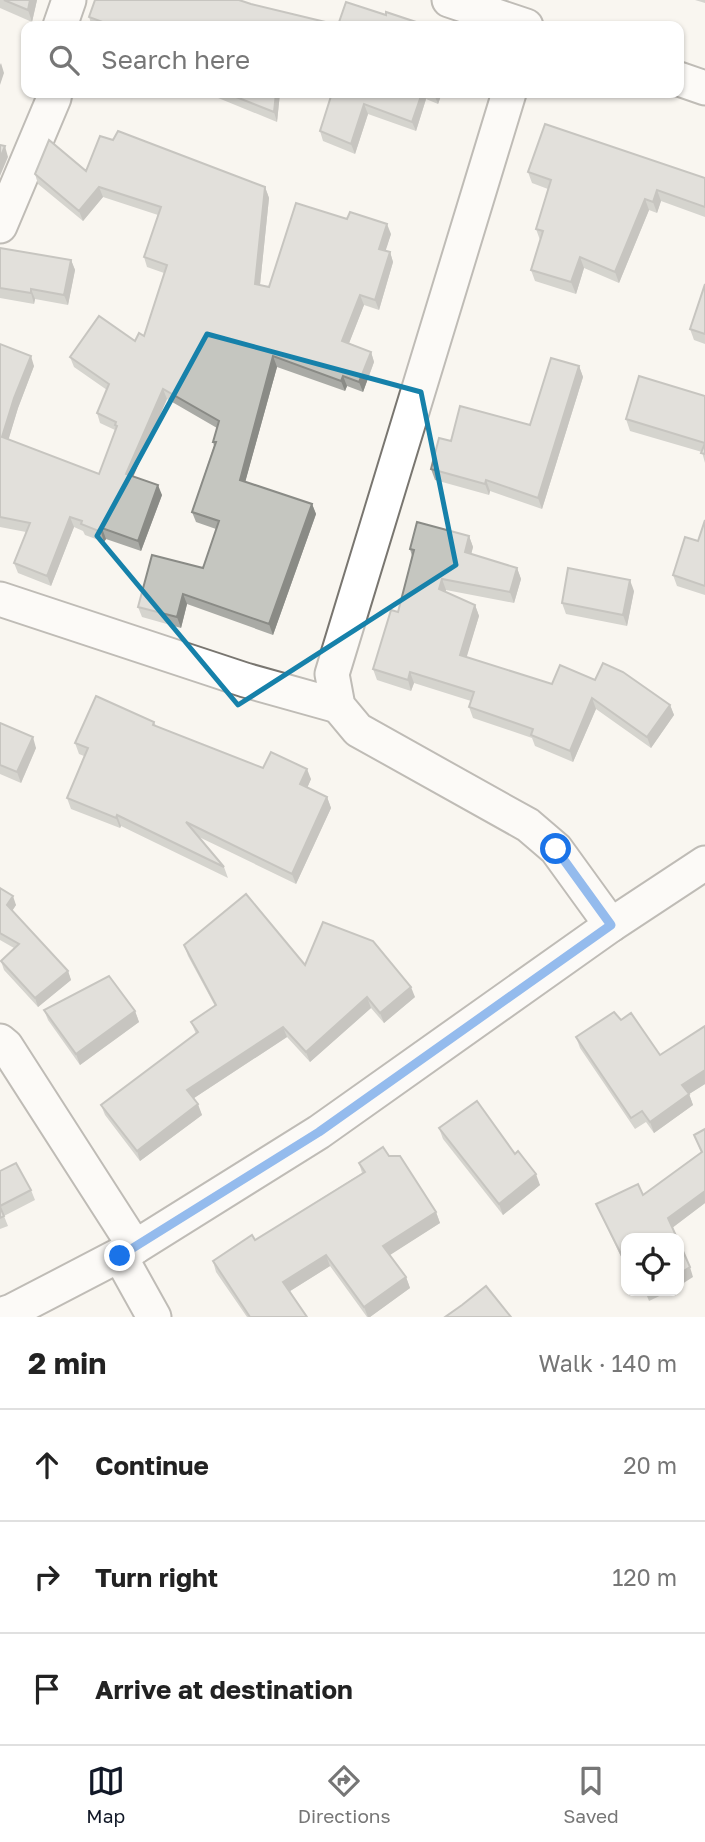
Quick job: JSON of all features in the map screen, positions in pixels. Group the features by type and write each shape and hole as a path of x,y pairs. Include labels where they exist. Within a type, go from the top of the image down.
{"street":[{"path":"62,21 69,0"},
{"path":"449,0 511,21"},
{"path":"684,81 705,88"},
{"path":"0,226 54,98"},
{"path":"507,98 332,674 338,706 358,730 528,825 556,849 611,925"},
{"path":"0,599 245,680 338,706"},
{"path":"0,1315 128,1252 319,1132 611,925 705,863"},
{"path":"0,1041 6,1046 128,1252 154,1317"}],"highlighted area":[{"path":"207,334 421,392 456,565 238,705 97,536"}],"building":[{"path":"4,0 30,0 28,10"},
{"path":"95,0 239,0 321,21 100,21 89,17"},
{"path":"346,2 386,15 386,12 413,21 339,21"},
{"path":"239,98 275,98 274,112"},
{"path":"330,98 420,98 412,122 364,104 351,144 320,131"},
{"path":"545,124 705,178 705,207 657,190 653,202 645,199 615,272 580,257 571,282 531,270 543,231 536,229 551,180 528,172"},
{"path":"118,131 265,187 255,284 269,287 296,203 347,219 350,212 387,224 379,249 390,252 375,300 360,295 342,341 371,352 359,382 343,376 341,381 273,356 240,480 312,504 269,624 183,594 177,617 138,607 152,555 203,568 219,521 192,512 216,442 213,442 219,421 163,389 126,474 158,485 138,541 102,528 101,532 70,517 47,576 14,563 30,523 0,517 0,344 31,356 2,437 99,474 117,426 116,422 97,413 109,384 70,357 99,316 135,341 139,333 144,336 167,265 144,257 161,207 99,187 79,211 35,174 49,140 86,171 100,136 113,140"},
{"path":"0,145 5,146 0,158"},
{"path":"0,248 71,260 64,295 31,289 31,293 0,288"},
{"path":"705,284 705,334 690,329"},
{"path":"551,358 579,366 538,498 486,480 485,484 431,469 439,438 451,441 460,406 530,425"},
{"path":"639,376 705,396 705,443 626,419"},
{"path":"705,520 705,586 673,575 685,537 698,541"},
{"path":"417,522 469,536 465,552 517,568 510,592 442,579 439,589 475,605 460,655 552,684 560,665 595,680 603,663 623,672 670,705 647,737 592,698 570,751 531,735 533,729 469,707 474,692 410,672 408,680 373,669 391,610 398,612 414,550 410,549"},
{"path":"568,568 630,580 623,615 562,603"},
{"path":"96,696 154,722 153,725 263,768 271,752 307,769 300,784 327,797 292,874 186,822 224,867 117,815 116,818 67,798 88,748 75,743"},
{"path":"0,723 33,737 17,772 0,765"},
{"path":"0,888 13,896 7,905 68,971 35,998 1,961 19,944 0,933"},
{"path":"246,894 305,965 323,922 373,941 411,987 380,1013 367,997 306,1052 283,1027 187,1090 198,1104 137,1151 101,1105 198,1032 191,1022 216,1005 184,945"},
{"path":"109,976 135,1011 76,1054 44,1010"},
{"path":"614,1012 621,1020 631,1013 660,1055 705,1026 705,1070 682,1085 689,1094 650,1122 642,1111 631,1118 576,1037"},
{"path":"477,1101 515,1154 518,1151 536,1174 499,1204 439,1128"},
{"path":"705,1129 705,1191 668,1218 675,1233 621,1233 621,1254 596,1204 638,1184 643,1195 702,1152 694,1135"},
{"path":"383,1147 389,1156 400,1156 436,1212 383,1246 406,1277 364,1307 326,1255 283,1282 307,1317 250,1317 213,1261 252,1235 255,1240 365,1172 359,1163"},
{"path":"16,1163 31,1190 0,1206 0,1171"},
{"path":"684,1253 690,1267 684,1271"},
{"path":"486,1286 511,1317 445,1317 462,1305"}],"route":[{"path":"120,1256 319,1132 611,925 556,849"}]}
